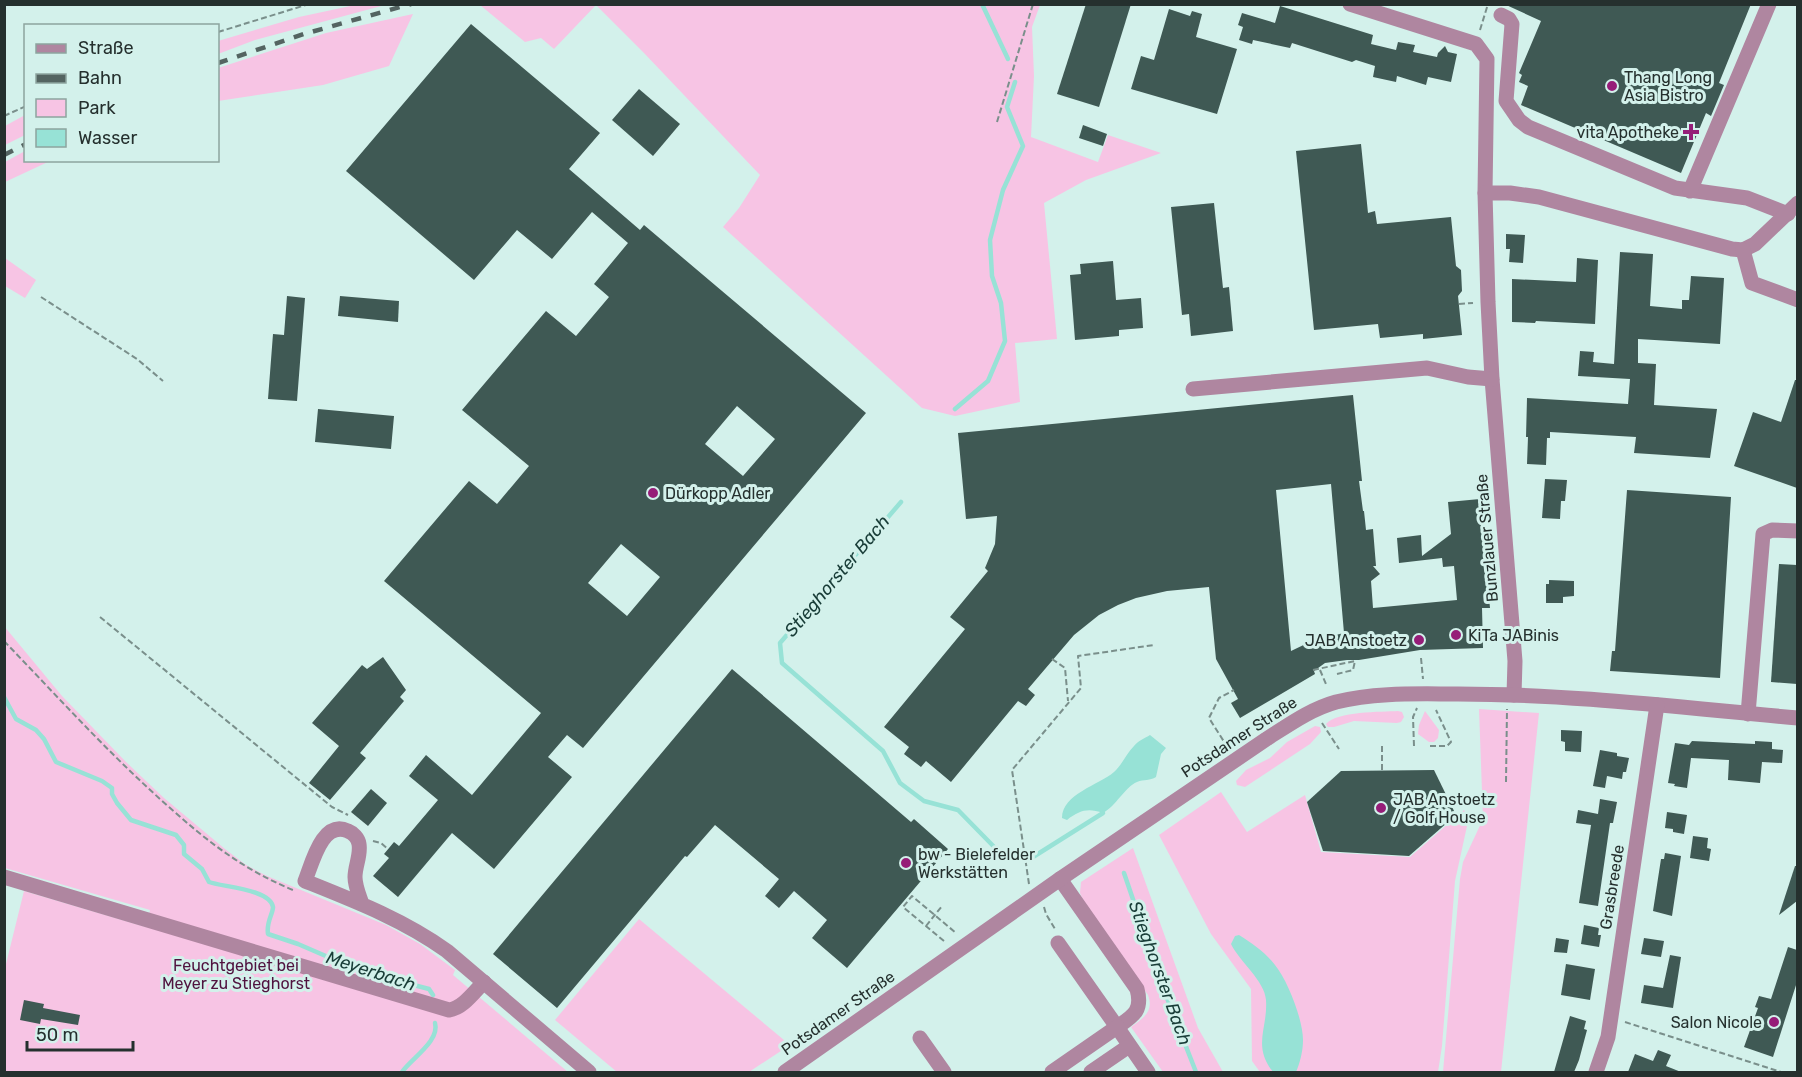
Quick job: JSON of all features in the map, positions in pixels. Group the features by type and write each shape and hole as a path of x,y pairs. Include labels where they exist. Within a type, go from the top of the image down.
{"street":[{"path":"1350,4 1478,46"},
{"path":"1690,191 1768,4"},
{"path":"1501,15 1509,19 1512,24 1504,95 1519,120 1528,127 1675,188 1747,198 1793,208"},
{"name":"Bunzlauer Straße","path":"1478,46 1488,63 1485,193 1487,276 1492,379 1514,639 1515,661 1511,695"},
{"path":"1485,193 1510,193 1539,197 1737,250 1755,244 1793,208"},
{"path":"1737,250 1752,284 1797,300"},
{"path":"1193,389 1427,368 1468,377 1492,379"},
{"path":"1748,714 1763,534 1772,530 1797,531"},
{"name":"Potsdamer Straße","path":"785,1072 1033,890 1059,879 1268,738 1314,710 1336,702 1363,697 1423,694 1511,695 1797,718"},
{"name":"Grasbreede","path":"1596,1072 1606,1046 1611,1018 1657,705"},
{"path":"362,904 355,877 360,850 359,842 349,831 340,828 327,832 302,887 362,904 430,938 589,1072"},
{"path":"4,877 449,1010 462,1004 483,982"},
{"path":"1052,1072 1134,1015 1139,1007 1140,998 1137,989 1059,879"},
{"path":"1058,943 1148,1072"},
{"path":"920,1038 944,1072"},
{"path":"1091,1072 1129,1046"}],"path":[{"path":"219,32 309,4"},
{"path":"997,122 1033,4"},
{"path":"1478,46 1488,4"},
{"path":"4,116 24,107"},
{"path":"41,297 137,359 163,381"},
{"path":"99,617 332,807 351,816"},
{"path":"4,641 140,782 206,839 255,873 302,887"},
{"path":"1058,943 1058,932 1033,890 1012,770 1080,687 1078,656 1154,645"},
{"path":"1414,746 1413,717 1423,694 1421,658"},
{"path":"1052,659 1065,668 1068,703"},
{"path":"1313,670 1355,661 1353,670 1337,674"},
{"path":"1320,670 1326,684"},
{"path":"1228,748 1209,718 1219,698 1234,690"},
{"path":"1423,694 1438,712 1451,742 1447,746 1430,746"},
{"path":"1506,783 1511,695"},
{"path":"1314,710 1340,749"},
{"path":"1382,746 1382,771"},
{"path":"370,841 381,843 388,849"},
{"path":"946,943 903,907 906,900 912,896 958,934"},
{"path":"926,926 942,906"},
{"path":"1611,1018 1781,1072"}],"green space":[{"path":"355,5 385,5 255,40 219,54 219,41 299,17"},
{"path":"480,5 596,5 554,49 541,38 525,42"},
{"path":"596,5 1040,5 1032,27 1034,76 1031,137 1098,162 1108,135 1161,153 1086,180 1044,203 1057,339 1015,343 1020,402 955,416 922,408 723,227 739,208 760,175"},
{"path":"413,14 389,66 323,85 219,101 219,68 326,33"},
{"path":"24,116 24,136 5,145 5,126"},
{"path":"24,152 24,162 48,162 5,182 5,162"},
{"path":"5,258 36,280 25,298 5,286"},
{"name":"Feuchtgebiet bei Meyer zu Stieghorst","path":"4,626 62,696 127,763 164,798 225,849 246,865 267,876 386,925 420,944 455,970 453,975 568,1072 5,1072 5,968 24,891 146,927 150,910 5,868"},
{"path":"1479,709 1539,713 1501,1072 1443,1072 1460,879 1463,862 1483,819"},
{"path":"1425,711 1439,730 1438,738 1434,742 1429,742 1418,734"},
{"path":"1402,712 1404,717 1401,722 1397,723 1354,721 1334,727 1328,727 1326,724 1349,714"},
{"path":"1315,726 1320,727 1321,732 1310,744 1245,787 1237,785 1236,781 1246,770 1270,758 1287,742"},
{"path":"1221,792 1247,832 1305,795 1321,852 1410,857 1464,810 1469,817 1455,881 1438,1072 1260,1072 1252,1061 1251,989 1211,934 1159,835"},
{"path":"1133,848 1198,1028 1223,1072 1163,1072 1131,1027 1147,1014 1150,1005 1148,995 1080,893 1081,882"},
{"path":"639,919 790,1045 749,1072 617,1072 555,1020"}],"water":[{"path":"1150,735 1166,748 1161,754 1156,777 1133,784 1103,813 1084,811 1067,820 1062,818 1064,810 1074,796 1114,772 1136,744"},
{"path":"1239,935 1258,948 1271,961 1290,990 1298,1012 1303,1040 1296,1072 1273,1072 1263,1053 1265,993 1257,978 1231,944 1235,936"}],"building":[{"path":"1086,4 1131,4 1099,107 1057,94"},
{"path":"1504,4 1751,4 1719,83 1724,85 1711,116 1706,113 1681,173 1521,105 1528,86 1519,82 1522,75 1519,73 1541,21"},
{"path":"1280,6 1373,35 1371,44 1396,50 1398,42 1415,45 1413,52 1437,57 1445,46 1448,52 1457,54 1451,82 1428,77 1426,85 1397,76 1396,82 1373,77 1375,66 1356,60 1352,62 1292,43 1290,48 1253,40 1252,44 1239,40 1243,27 1238,25 1242,13 1275,23"},
{"path":"1169,9 1190,16 1192,11 1202,14 1196,37 1237,49 1217,114 1131,89 1141,56 1154,60"},
{"name":"Dürkopp Adler","path":"471,24 600,133 569,169 640,230 644,225 866,413 583,748 567,735 548,757 572,777 494,869 452,833 398,897 373,876 389,858 384,854 394,842 399,846 438,800 409,776 426,755 472,795 541,713 384,581 469,481 497,504 529,466 462,410 546,311 576,336 609,297 594,284 628,243 592,212 552,259 517,230 474,280 346,171","holes":["737,406 775,439 743,476 705,444","621,544 660,577 627,616 588,583"]},
{"path":"639,89 680,124 653,156 612,120"},
{"path":"1083,125 1107,134 1103,146 1079,138"},
{"path":"1361,144 1368,213 1375,211 1377,224 1451,217 1456,266 1461,270 1462,291 1458,296 1462,335 1423,339 1423,334 1380,338 1378,324 1314,330 1296,151"},
{"path":"1214,203 1223,288 1229,287 1233,331 1191,336 1189,314 1182,315 1171,207"},
{"path":"1506,234 1525,235 1523,263 1509,262 1510,249 1506,249"},
{"path":"1620,252 1653,254 1650,306 1682,309 1682,300 1689,300 1691,276 1724,278 1720,344 1638,339 1638,363 1656,364 1654,405 1717,409 1710,458 1634,453 1636,437 1550,432 1550,438 1547,438 1546,465 1527,464 1527,398 1628,404 1630,379 1578,376 1580,351 1594,352 1593,362 1614,364"},
{"path":"1577,258 1598,260 1595,324 1512,322 1512,279 1576,282"},
{"path":"1113,261 1116,300 1141,298 1143,328 1119,330 1119,336 1075,340 1070,275 1081,274 1080,264"},
{"path":"287,296 305,298 297,401 268,399 273,334 284,335"},
{"path":"340,296 399,301 398,322 338,316"},
{"path":"1795,380 1797,380 1797,488 1734,466 1753,412 1781,422"},
{"path":"1353,395 1363,511 1366,530 1373,529 1376,566 1373,566 1380,574 1371,581 1373,608 1457,600 1454,566 1443,567 1442,558 1399,563 1397,538 1421,535 1422,556 1451,534 1448,502 1480,499 1490,608 1482,608 1483,648 1420,650 1325,663 1314,671 1315,674 1240,718 1231,703 1238,699 1216,659 1209,587 1167,591 1136,598 1099,615 1074,635 1028,689 1035,695 1026,706 1018,701 951,782 926,761 921,767 904,754 909,747 884,727 965,629 950,617 988,571 985,568 995,544 997,516 966,519 958,433","holes":["1331,484 1344,633 1314,640 1291,651 1276,490"]},
{"path":"318,409 394,416 391,449 315,442"},
{"path":"1545,479 1567,480 1565,501 1561,501 1560,519 1542,518"},
{"path":"1627,490 1731,497 1720,678 1610,671 1612,651 1615,651"},
{"path":"1779,564 1797,565 1797,684 1771,682"},
{"path":"1549,580 1574,581 1574,596 1563,597 1563,603 1546,603 1546,584 1549,584"},
{"path":"383,657 406,690 400,697 404,701 360,753 366,758 330,800 309,783 339,746 312,723 362,665 367,669"},
{"path":"732,669 911,822 914,819 948,849 847,968 812,938 827,920 794,891 779,908 765,896 779,879 715,825 687,857 685,856 557,1008 493,954"},
{"path":"1561,730 1582,731 1581,752 1565,751 1565,742 1561,741"},
{"path":"1692,741 1755,744 1755,741 1772,742 1772,749 1783,750 1782,763 1762,762 1760,783 1728,780 1729,760 1691,758 1687,788 1674,786 1675,784 1668,783 1675,743 1689,745"},
{"path":"1600,750 1629,758 1622,779 1607,776 1605,788 1593,786"},
{"name":"JAB Anstoetz / Golf House","path":"1434,770 1456,815 1409,856 1323,851 1307,802 1341,771"},
{"path":"371,789 387,803 368,826 351,812"},
{"path":"1600,799 1617,802 1613,823 1610,823 1598,906 1579,903 1591,825 1576,823 1578,810 1598,814"},
{"path":"1667,812 1687,815 1684,834 1665,828"},
{"path":"1693,836 1708,838 1707,848 1711,849 1709,861 1690,858"},
{"path":"1665,853 1681,856 1672,916 1653,911 1661,859 1664,859"},
{"path":"1795,866 1797,866 1797,901 1779,915"},
{"path":"1584,925 1599,928 1598,935 1601,935 1599,947 1581,944"},
{"path":"1556,938 1569,940 1567,953 1554,952"},
{"path":"1644,938 1664,941 1661,957 1641,954"},
{"path":"1788,947 1797,950 1797,982 1773,1057 1744,1047 1758,1008 1755,1007 1759,996 1771,999"},
{"path":"1670,955 1681,957 1673,1008 1641,1003 1644,985 1663,988"},
{"path":"1566,964 1595,969 1590,1000 1561,995"},
{"path":"24,1000 44,1004 43,1008 80,1015 78,1025 41,1019 40,1024 20,1020"},
{"path":"1570,1016 1586,1021 1584,1029 1587,1030 1579,1060 1574,1072 1554,1072"},
{"path":"1658,1050 1671,1055 1666,1066 1681,1072 1628,1072 1635,1054 1653,1061"}],"waterway":[{"path":"982,4 1008,59"},
{"path":"955,409 988,381 1005,341 1001,303 992,276 990,240 1003,190 1023,146 1007,107 1015,82"},
{"name":"Stieghorster Bach","path":"901,502 780,643 782,663 883,751 900,783 924,801 958,810 1004,857 1017,857"},
{"name":"Meyerbach","path":"4,697 16,719 36,730 44,739 56,762 102,781 112,788 112,794 117,803 131,820 176,835 184,845 184,854 202,869 209,882 255,892 270,901 273,907 268,934 351,964 364,972 429,989 433,995"},
{"name":"Stieghorster Bach","path":"1033,857 1103,813"},
{"name":"Stieghorster Bach","path":"1124,873 1165,993 1196,1072"},
{"name":"Meyerbach","path":"402,1072 429,1043 435,1030 435,1023"}],"railway":[{"path":"219,63 304,34 411,4"},
{"path":"4,155 24,145"}],"place":[{"name":"Thang Long Asia Bistro","path":"1612,86"},
{"name":"vita Apotheke","path":"1691,132"},
{"name":"Dürkopp Adler","path":"653,493"},
{"name":"KiTa JABinis","path":"1456,635"},
{"name":"JAB Anstoetz","path":"1419,640"},
{"name":"JAB Anstoetz / Golf House","path":"1381,808"},
{"name":"bw - Bielefelder Werkstätten","path":"906,863"},
{"name":"Salon Nicole","path":"1774,1022"}]}
